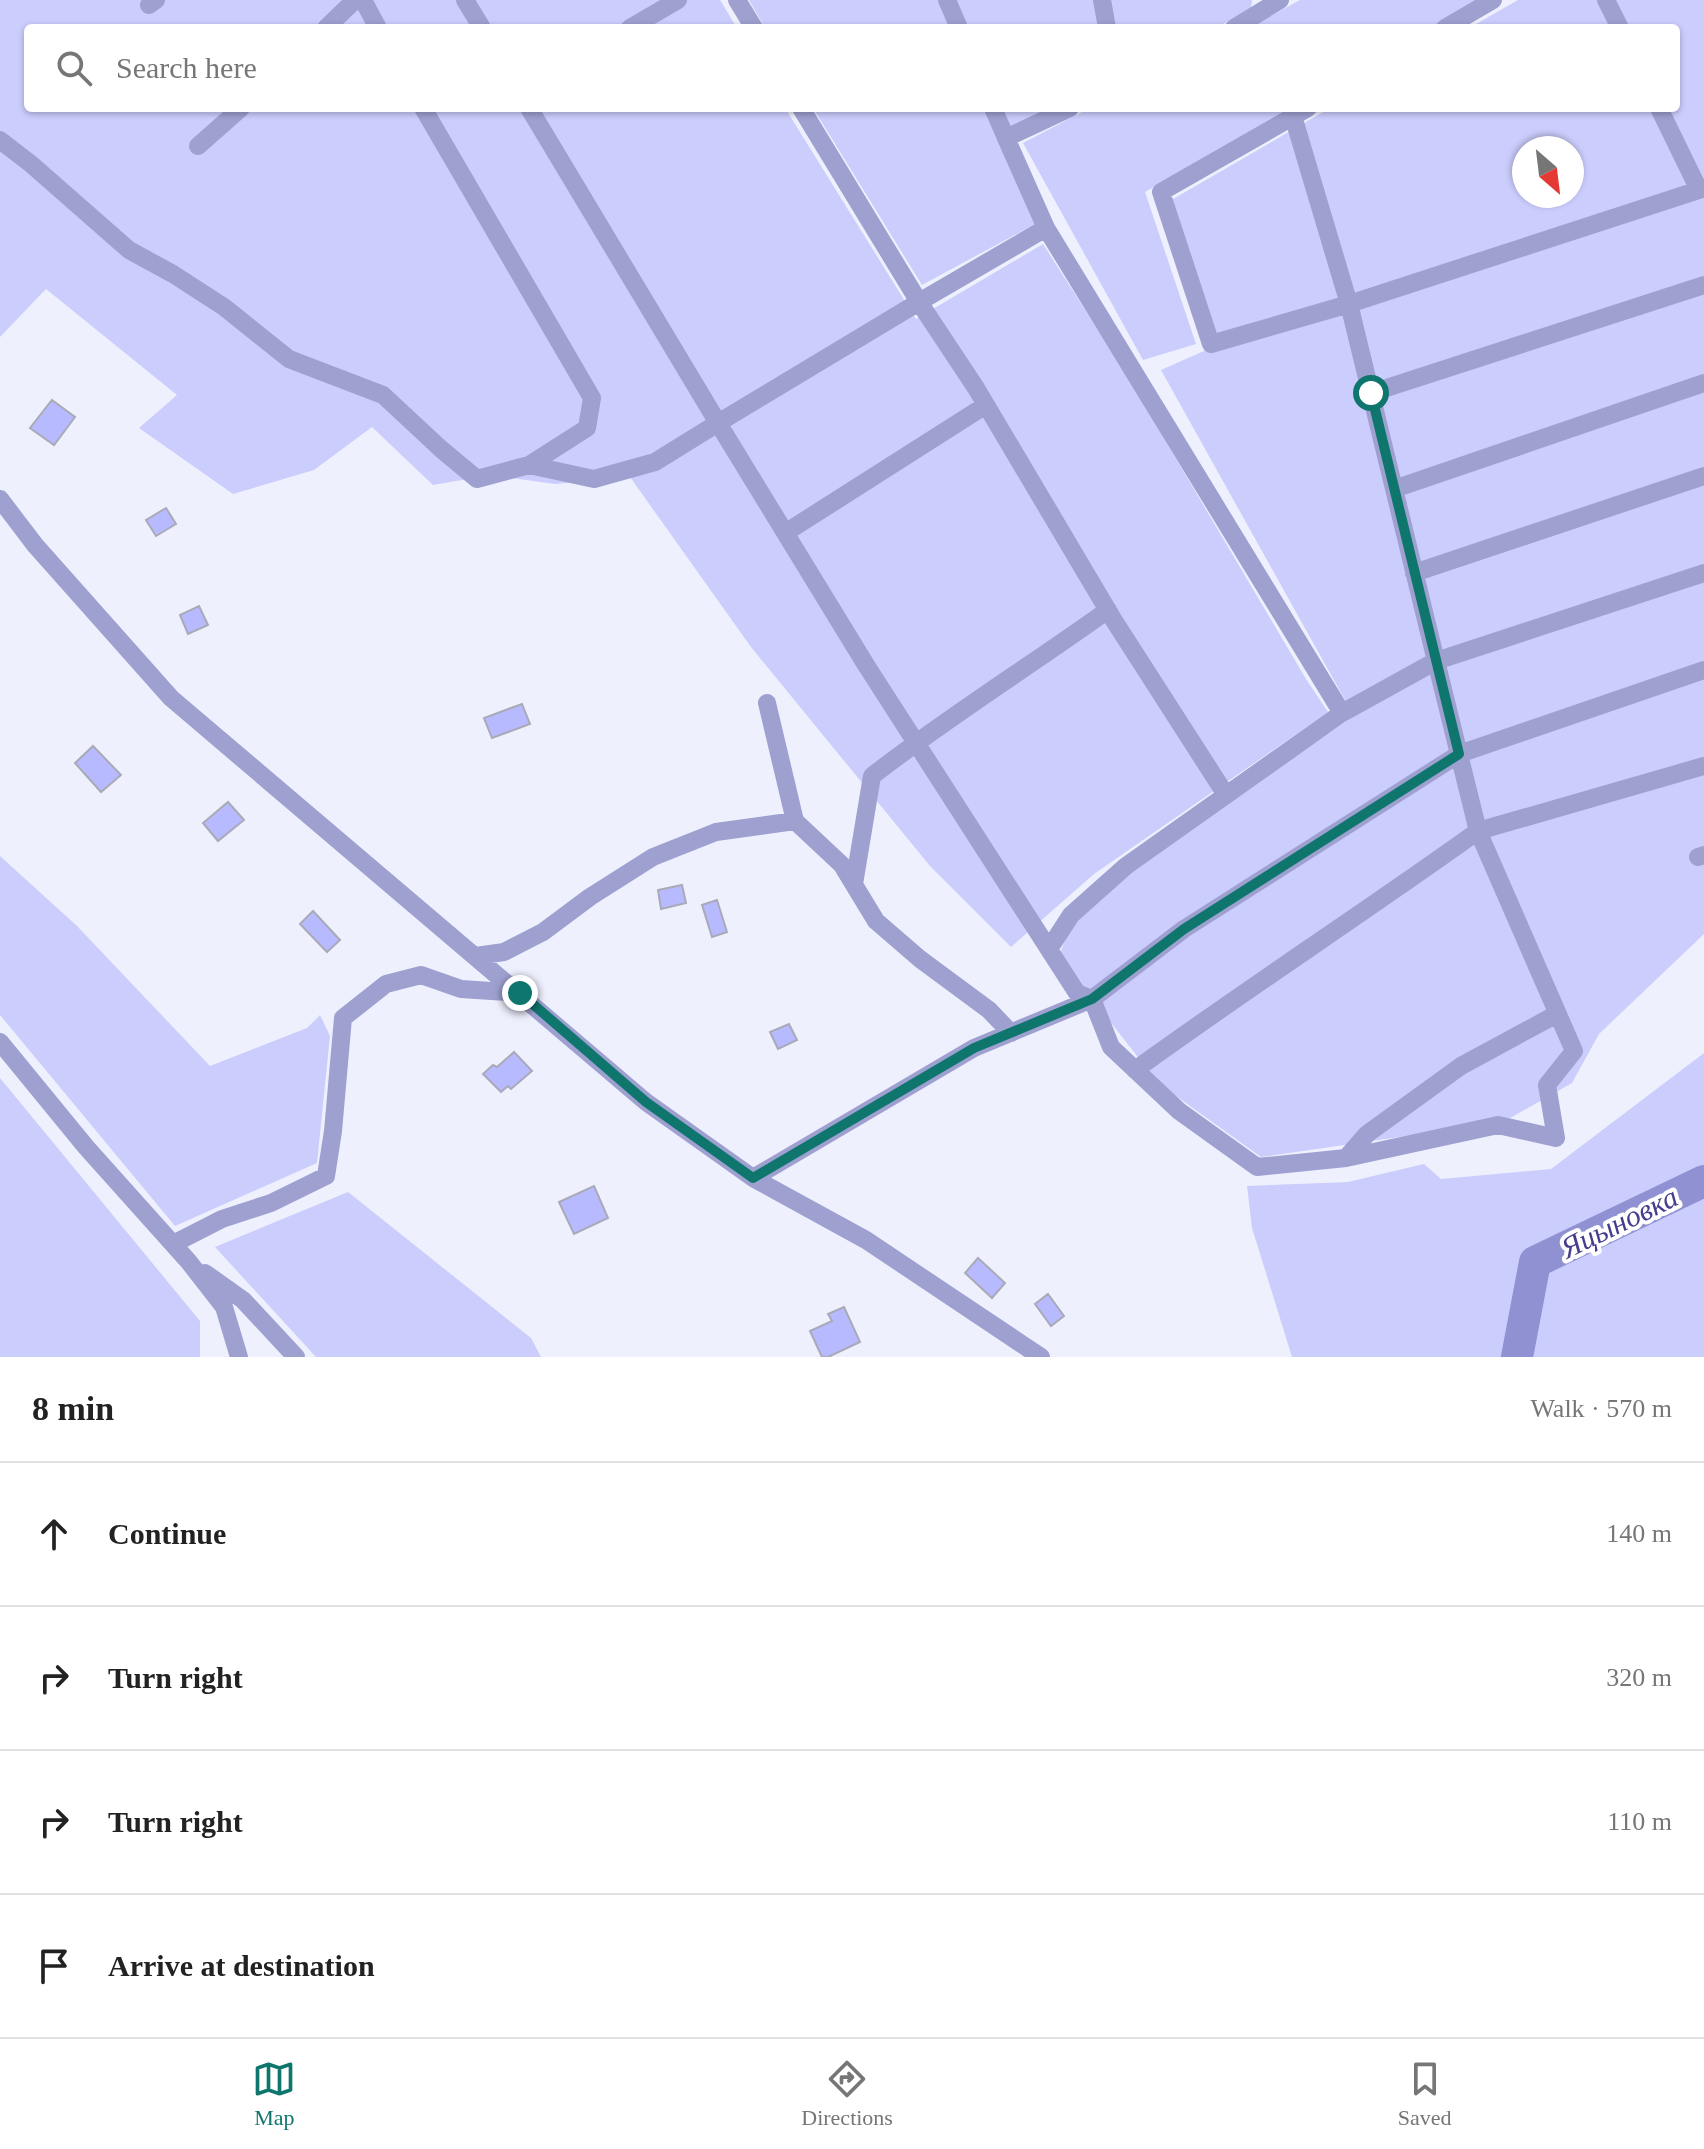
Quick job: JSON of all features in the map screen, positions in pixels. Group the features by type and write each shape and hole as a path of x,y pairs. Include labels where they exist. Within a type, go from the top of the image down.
{"street":[{"path":"330,24 355,0"},
{"path":"363,0 376,24"},
{"path":"465,0 480,24"},
{"path":"637,24 678,0"},
{"path":"737,0 752,24"},
{"path":"947,0 957,24"},
{"path":"1102,0 1106,24"},
{"path":"1239,24 1259,6 1280,0"},
{"path":"1452,24 1493,0"},
{"path":"1606,0 1618,24"},
{"path":"198,146 236,112"},
{"path":"0,140 129,250 224,307 289,359 383,395 477,479 529,465 587,428 592,398 425,112"},
{"path":"531,112 785,533 916,742 1077,993 1092,999 1111,1047 1179,1111 1257,1167 1346,1158 1498,1125 1556,1138 1547,1085 1574,1051 1478,831 1371,393 1349,304 1301,112 1161,192 1211,344 1349,304 1702,189 1661,112"},
{"path":"803,112 986,405 1108,610 1226,795"},
{"path":"995,112 1046,228 1342,713"},
{"path":"1006,138 1061,112"},
{"path":"529,465 594,479 655,462 1046,228"},
{"path":"1371,393 1704,285"},
{"path":"1394,489 1704,383"},
{"path":"785,533 986,405"},
{"path":"1414,573 1704,476"},
{"path":"0,499 35,545 171,698 646,1102 753,1178 866,1240 1041,1357"},
{"path":"1049,949 1071,915 1126,866 1342,713 1436,661 1704,573"},
{"path":"854,884 872,776 942,723 1108,610"},
{"path":"753,1178 974,1048 1092,999 1184,929 1459,754 1704,670"},
{"path":"767,703 795,821 842,865 876,921 920,959 989,1010 1011,1033"},
{"path":"1135,1070 1478,831 1704,766"},
{"path":"476,956 504,952 543,932 590,897 653,857 716,832 795,821"},
{"path":"173,1244 222,1219 271,1203 326,1176 343,1018 386,984 421,975 461,989 520,993"},
{"path":"1346,1158 1367,1134 1461,1066 1557,1014"},
{"path":"0,1042 8,1066 173,1244 224,1307 239,1357"},
{"path":"189,1262 243,1300 296,1357"}],"shaded area":[{"path":"0,0 720,0 735,24 24,24 24,112 787,112 916,319 1043,244 1126,374 1328,712 1094,874 1011,947 930,866 751,647 630,477 555,484 491,475 433,485 372,427 314,470 233,494 139,428 177,395 46,289 0,337"},
{"path":"749,0 939,0 950,24 763,24"},
{"path":"953,0 1095,0 1098,24 963,24"},
{"path":"1109,0 1252,0 1251,8 1223,24 1115,24"},
{"path":"1300,0 1480,0 1438,24 1256,24"},
{"path":"1518,0 1704,0 1704,934 1599,1034 1572,1083 1503,1122 1261,1157 1158,1083 1059,956 1069,930 1105,888 1354,716 1161,370 1213,347 1168,202 1323,112 1680,112 1680,24 1476,24"},
{"path":"815,112 991,112 1035,224 922,285"},
{"path":"1000,112 1041,112 1007,130"},
{"path":"1082,112 1285,112 1145,192 1196,344 1143,360 1023,143"},
{"path":"0,856 77,926 210,1066 307,1028 320,1015 330,1036 317,1163 175,1226 0,1015"},
{"path":"1704,1053 1704,1357 1292,1357 1252,1228 1247,1186 1348,1182 1424,1164 1441,1179 1551,1169"},
{"path":"0,1078 200,1321 200,1357 0,1357"},
{"path":"348,1192 531,1338 541,1357 316,1357 215,1247"}],"building":[{"path":"52,400 75,417 54,445 30,428"},
{"path":"166,508 176,524 156,536 146,520"},
{"path":"199,606 208,625 188,634 180,615"},
{"path":"522,704 530,724 492,738 484,718"},
{"path":"93,746 121,775 101,792 75,763"},
{"path":"228,802 244,820 218,841 203,823"},
{"path":"682,885 686,903 661,909 658,890"},
{"path":"717,900 727,932 712,937 702,905"},
{"path":"313,911 340,940 327,952 300,924"},
{"path":"789,1024 797,1040 778,1049 770,1032"},
{"path":"514,1052 532,1071 511,1089 508,1086 501,1092 483,1074"},
{"path":"594,1186 608,1218 574,1234 559,1202"},
{"path":"978,1258 1005,1283 992,1298 965,1273"},
{"path":"1048,1294 1064,1316 1051,1326 1035,1304"},
{"path":"844,1307 860,1342 822,1357 810,1331 832,1321 828,1314"}],"waterway":[{"name":"Яцыновка","path":"1517,1357 1535,1262 1704,1181"}],"route":[{"path":"520,993 646,1102 753,1178 974,1048 1092,999 1184,929 1459,754 1371,393"}]}
